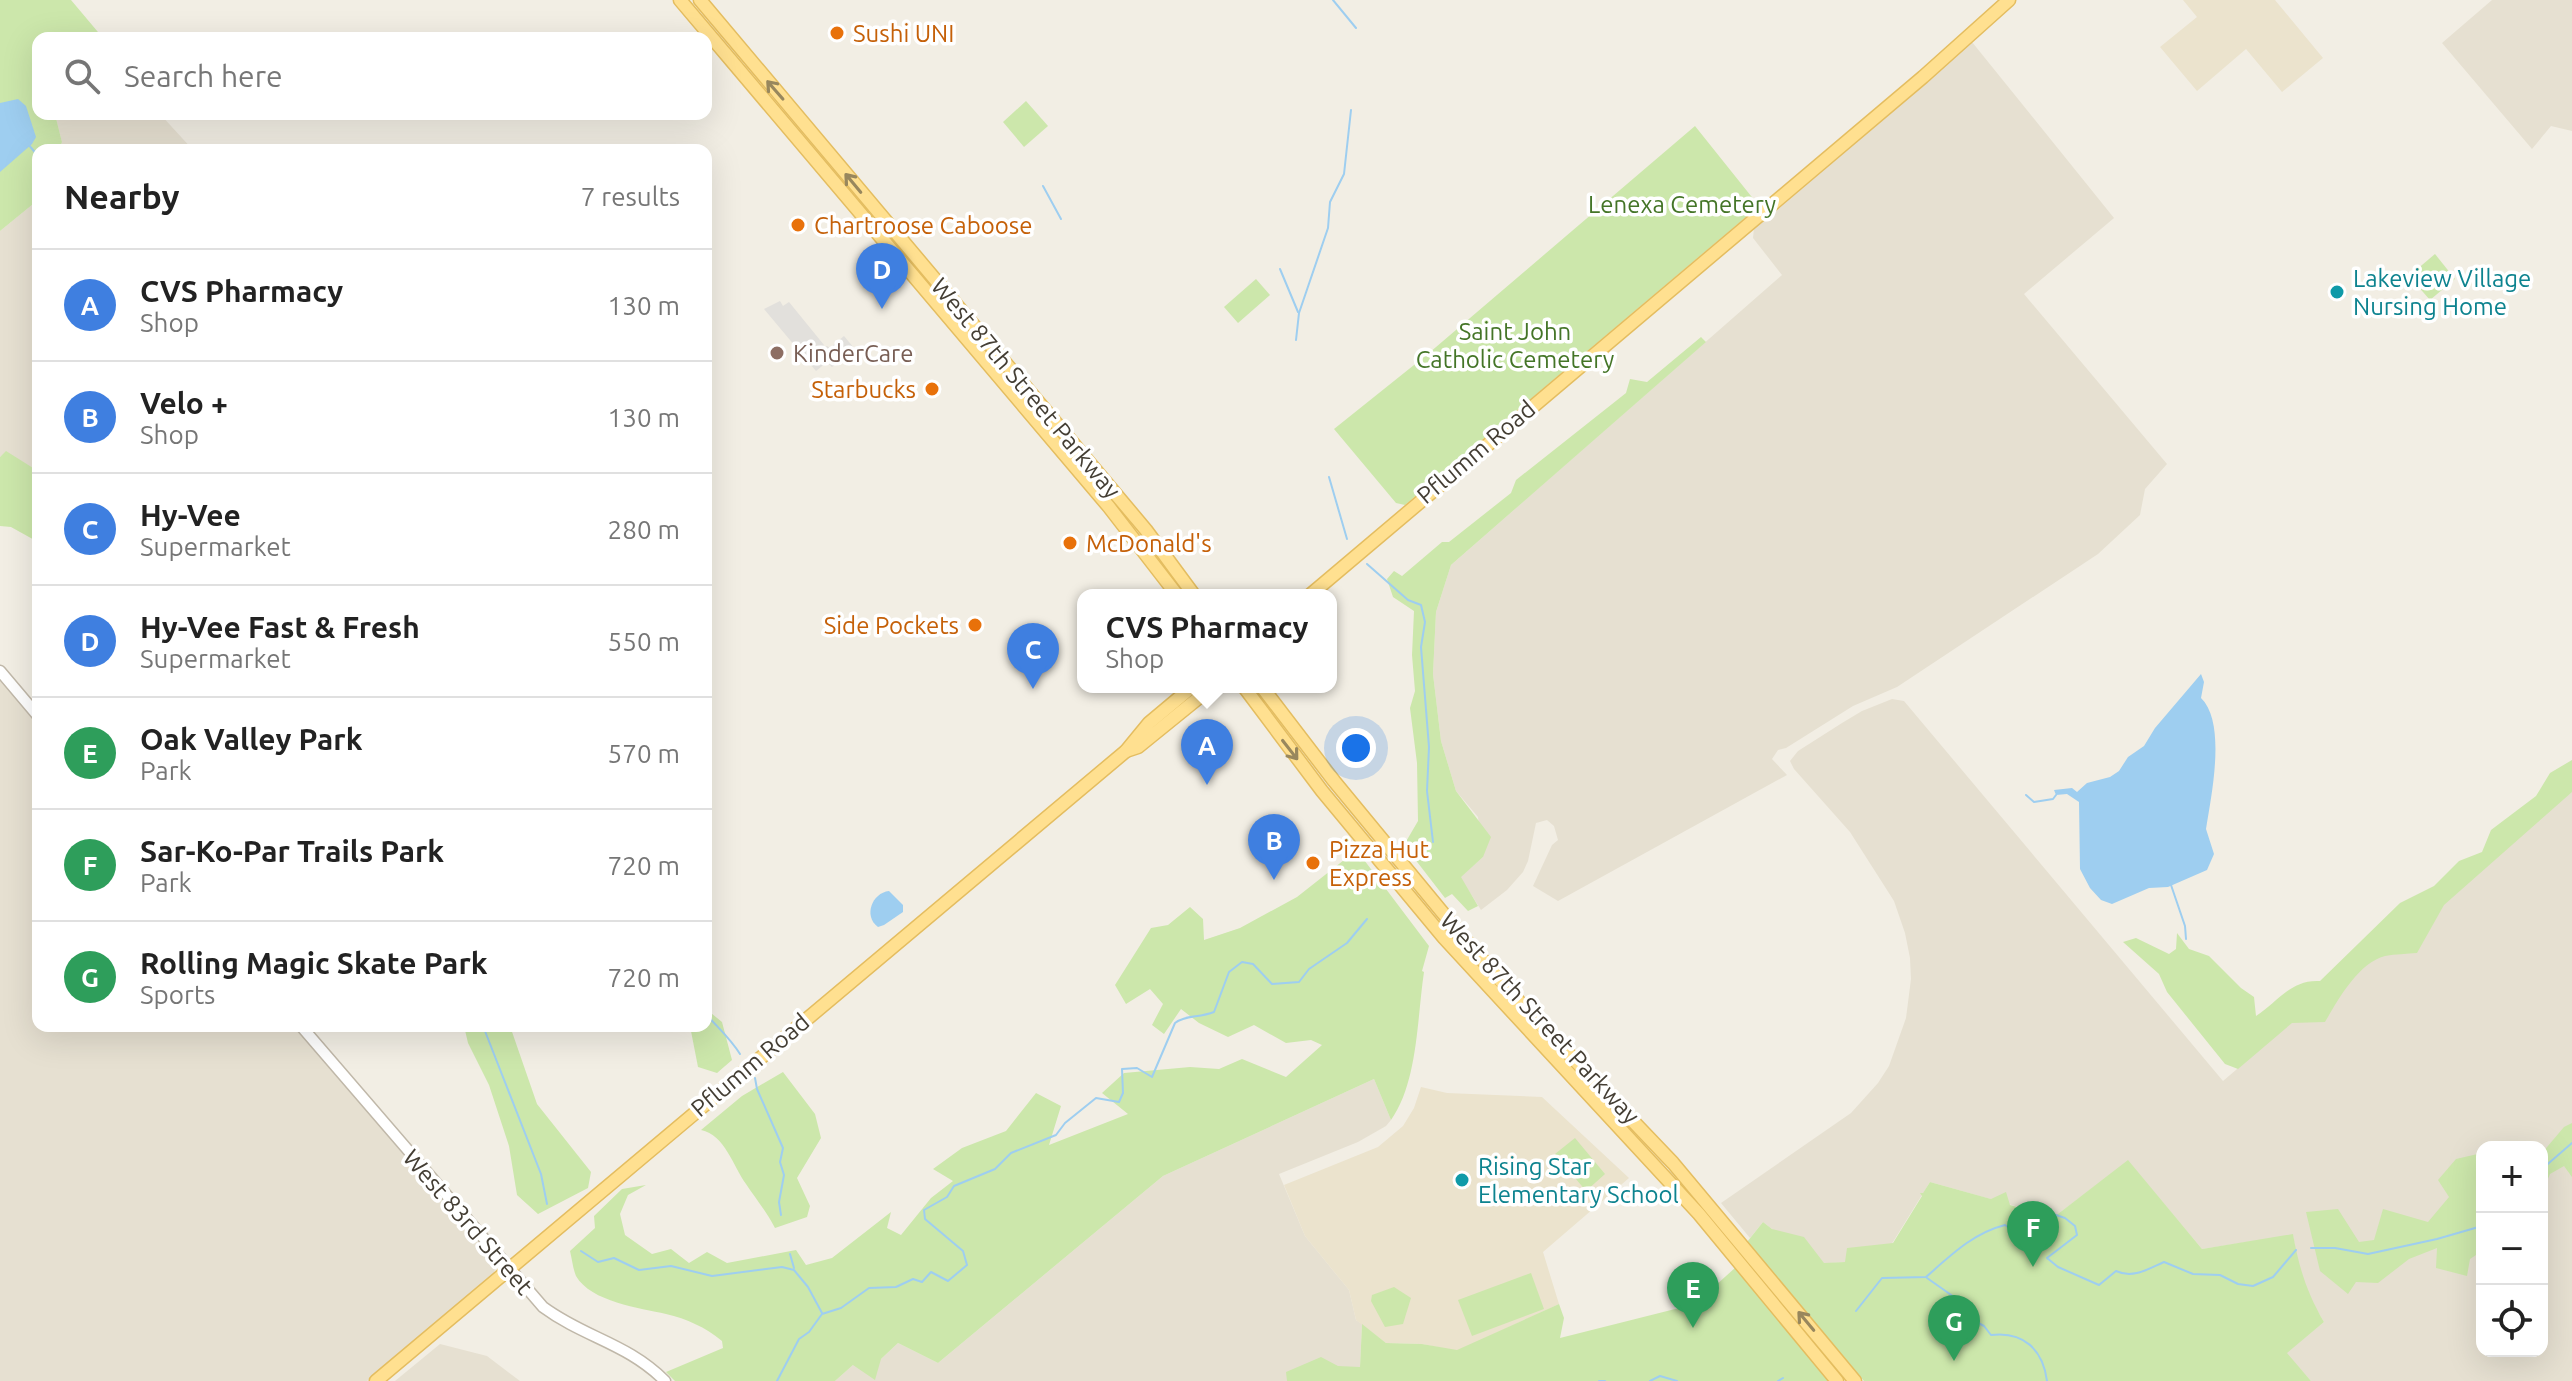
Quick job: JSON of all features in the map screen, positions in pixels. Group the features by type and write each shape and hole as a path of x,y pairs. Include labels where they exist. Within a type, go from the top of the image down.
{"main road":[{"name":"West 87th Street Parkway","path":"680,0 707,32"},
{"name":"West 87th Street Parkway","path":"700,0 1144,528 1190,589"},
{"name":"Pflumm Road","path":"1317,589 1923,77 2009,0"},
{"path":"693,15 711,24 729,45 744,54"},
{"name":"West 87th Street Parkway","path":"712,38 1101,498 1172,589"},
{"path":"861,215 878,221 919,270 928,271"},
{"path":"1126,751 1149,723 1185,693"},
{"path":"1126,751 1138,747 1205,693"},
{"name":"West 87th Street Parkway","path":"1248,693 1322,791 1481,979 1699,1214 1837,1381"},
{"name":"West 87th Street Parkway","path":"1267,693 1389,848 1521,1004 1627,1112 1682,1174 1855,1381"},
{"name":"Pflumm Road","path":"376,1381 1126,751"},
{"path":"1322,791 1337,794 1379,845 1389,848"}],"street":[{"path":"0,671 32,709"},
{"name":"West 83rd Street","path":"306,1032 543,1307 560,1319 618,1345 641,1359 665,1381"}],"shaded area":[{"path":"2183,0 2275,0 2323,58 2282,92 2246,49 2197,91 2160,47 2197,17"},
{"path":"2492,0 2572,0 2572,131 2551,126 2532,149 2442,43"},
{"path":"1972,42 2114,218 2024,294 2167,464 2145,489 2140,515 2098,554 1897,687 1853,706 1778,750 1772,759 1787,775 1558,901 1533,886 1552,845 1558,840 1554,826 1547,820 1536,823 1523,872 1507,890 1481,910 1460,877 1483,857 1478,817 1456,791 1441,741 1433,674 1436,612 1451,565 1782,275 1753,238 1754,228"},
{"path":"56,120 166,120 188,144 61,144"},
{"path":"32,205 32,467 6,452 0,457 0,231"},
{"path":"780,301 783,306 789,302 824,345 821,350 827,346 830,348 844,336 854,348 832,367 827,362 816,371 764,309"},
{"path":"0,674 32,712 32,1032 301,1032 496,1265 494,1273 367,1381 0,1381"},
{"path":"1892,699 1904,701 2223,1081 2572,783 2572,1381 2311,1381 2286,1353 2324,1322 2309,1297 2299,1271 2293,1235 2202,1249 2128,1161 2054,1217 1930,1182 1888,1250 1859,1261 1817,1264 1763,1222 1750,1238 1721,1203 1851,1113 1878,1083 1889,1066 1906,1018 1911,979 1905,933 1894,901 1850,832 1794,769 1790,761 1798,751 1862,711"},
{"path":"1374,1079 1391,1120 1386,1126 1358,1142 1279,1174 1305,1236 1349,1290 1356,1320 1362,1324 1360,1367 1290,1381 835,1381 853,1365 881,1359 898,1343 938,1363 1163,1176"},
{"path":"1421,1087 1447,1093 1542,1097 1629,1178 1543,1252 1559,1304 1457,1351 1422,1344 1386,1343 1356,1320 1349,1290 1305,1236 1284,1185 1378,1147 1403,1126 1414,1108"},
{"path":"440,1344 487,1356 520,1381 395,1381"}],"green space":[{"path":"0,0 71,0 98,32 32,32 32,120 56,120 62,142 32,144 32,205 0,231"},
{"path":"1026,101 1048,126 1024,147 1003,122"},
{"path":"1695,126 1759,206 1405,505 1396,503 1334,429 1429,353"},
{"path":"2435,254 2455,279 2430,300 2409,276"},
{"path":"1256,279 1270,295 1238,323 1224,307"},
{"path":"1701,337 1706,342 1451,565 1436,612 1433,674 1441,741 1456,791 1491,837 1483,857 1461,877 1478,906 1468,911 1452,894 1445,898 1404,845 1418,821 1417,763 1410,708 1415,691 1412,655 1414,611 1393,597 1387,579 1394,571 1402,576 1442,542 1449,542 1511,493 1516,480 1626,393 1630,379 1647,382"},
{"path":"6,451 32,467 32,539 11,527 0,526 0,457"},
{"path":"2572,760 2572,792 2444,905 2417,953 2389,955 2375,960 2350,983 2325,1022 2292,1023 2238,1069 2225,1064 2167,992 2159,974 2123,942 2136,938 2169,954 2176,949 2177,933 2189,949 2209,956 2254,997 2256,1016 2293,988 2310,981 2320,981 2400,903 2434,886 2459,861 2482,852 2491,830 2536,796 2550,773"},
{"path":"1346,836 1429,946 1422,971 1418,1029 1411,1069 1400,1105 1391,1120 1374,1079 1163,1176 938,1363 898,1343 881,1359 875,1380 853,1365 835,1381 675,1381 666,1372 723,1348 722,1341 681,1318 604,1298 583,1285 576,1276 570,1251 595,1228 594,1216 622,1189 646,1185 628,1195 620,1214 625,1235 652,1254 671,1249 689,1263 707,1252 727,1263 796,1250 806,1265 832,1258 891,1212 887,1228 901,1235 931,1198 953,1181 933,1169 962,1148 1006,1131 1036,1093 1061,1106 1049,1145 1128,1114 1102,1093 1124,1073 1190,1067 1219,1069 1242,1059 1286,1077 1322,1045 1311,1040 1286,1043 1254,1025 1228,1037 1199,1023 1181,1009 1164,1034 1152,1025 1163,1004 1150,989 1126,1004 1115,985 1151,928 1168,925 1190,907 1203,919 1204,940 1240,928 1297,897 1344,860"},
{"path":"712,1014 722,1022 732,1060 717,1073 698,1067 691,1032 712,1032"},
{"path":"465,1032 512,1032 537,1104 591,1172 588,1188 538,1214 517,1195 509,1146 489,1085"},
{"path":"783,1072 815,1114 821,1138 797,1178 810,1206 807,1217 775,1228 728,1152 716,1138 701,1130 742,1096"},
{"path":"2572,1123 2572,1177 2564,1166 2550,1174 2548,1179 2548,1146 2564,1127"},
{"path":"1575,1138 1605,1174 1586,1191 1555,1154"},
{"path":"2476,1154 2476,1255 2470,1259 2467,1276 2436,1268 2437,1248 2409,1259 2378,1283 2356,1282 2348,1294 2320,1271 2306,1212 2338,1209 2359,1242 2374,1240 2383,1209 2428,1222 2449,1197 2438,1180 2456,1159"},
{"path":"2128,1160 2202,1249 2293,1234 2304,1280 2324,1322 2287,1353 2311,1381 1864,1381 1747,1242 1763,1222 1772,1229 1804,1237 1824,1263 1845,1262 1847,1248 1893,1243 1922,1196 1920,1193 1930,1182 1991,1199 2006,1192 2010,1205 2054,1217"},
{"path":"1736,1267 1831,1381 1287,1381 1286,1372 1321,1357 1338,1366 1360,1367 1362,1324 1386,1343 1422,1344 1457,1350 1559,1304 1564,1318 1560,1338 1695,1304"},
{"path":"1531,1273 1544,1309 1472,1336 1458,1300"},
{"path":"1394,1287 1411,1298 1403,1324 1385,1327 1371,1301 1372,1295"}],"water":[{"path":"18,99 26,106 36,137 0,172 0,103"},
{"path":"2201,674 2204,682 2201,698 2209,709 2215,742 2206,829 2214,854 2207,870 2168,887 2149,888 2112,904 2101,900 2080,869 2079,802 2067,794 2056,795 2054,790 2072,788 2077,792 2087,783 2110,777 2119,771 2128,757 2144,746 2155,728"},
{"path":"889,891 903,905 903,912 878,927 870,911 874,900"}],"waterway":[{"path":"1333,0 1356,28"},
{"path":"1296,340 1299,313 1328,228 1330,202 1344,174 1351,110"},
{"path":"28,144 32,149"},
{"path":"1043,186 1061,219"},
{"path":"1280,269 1298,312"},
{"path":"1329,477 1347,539"},
{"path":"1367,564 1408,600 1421,605 1425,622 1421,647 1429,747 1427,791 1433,842"},
{"path":"2026,795 2034,802 2053,799 2056,795"},
{"path":"2171,885 2185,926 2186,939"},
{"path":"777,1381 799,1339 809,1332 822,1314 841,1308 869,1288 896,1287 913,1279 922,1282 931,1272 948,1281 967,1265 963,1251 925,1219 924,1210 947,1197 954,1186 995,1169 1011,1153 1056,1135 1065,1123 1096,1098 1119,1102 1123,1093 1122,1069 1137,1068 1152,1077 1175,1023 1214,1012 1229,972 1242,962 1253,964 1272,984 1299,982 1309,969 1347,943 1367,919"},
{"path":"712,1021 740,1054"},
{"path":"485,1032 541,1174 547,1204"},
{"path":"755,1078 783,1148 780,1162 784,1175 779,1202 781,1215"},
{"path":"2548,1164 2572,1143"},
{"path":"1856,1311 1882,1278 1926,1277 1962,1246 1993,1229 2005,1225 2024,1237 2053,1214 2075,1226 2077,1235 2047,1258 2058,1267 2099,1285 2116,1271 2134,1274 2164,1262 2193,1274 2220,1275 2238,1284 2253,1286 2273,1277 2296,1250"},
{"path":"2311,1248 2335,1248 2368,1254 2476,1228"},
{"path":"581,1251 598,1262 614,1258 639,1270 671,1266 712,1276 782,1267 794,1270 808,1287 822,1313"},
{"path":"790,1254 794,1268"},
{"path":"1927,1278 1964,1304 1971,1319 1984,1326 1991,1335 2013,1336 2030,1345 2041,1360 2047,1381"},
{"path":"1650,1381 1660,1376 1677,1381"},
{"path":"1778,1381 1783,1378"},
{"path":"1599,1381 1605,1381"}],"place":[{"name":"Sushi UNI","path":"837,33"},
{"name":"Chartroose Caboose","path":"798,225"},
{"name":"Lakeview Village Nursing Home","path":"2337,292"},
{"name":"Hy-Vee Fast & Fresh","path":"882,309"},
{"name":"KinderCare","path":"777,353"},
{"name":"Starbucks","path":"932,389"},
{"name":"McDonald's","path":"1070,543"},
{"name":"Side Pockets","path":"975,625"},
{"name":"Hy-Vee","path":"1033,689"},
{"name":"CVS Pharmacy","path":"1207,785"},
{"name":"Pizza Hut Express","path":"1313,863"},
{"name":"Velo +","path":"1274,880"},
{"name":"Rising Star Elementary School","path":"1462,1180"},
{"name":"Sar-Ko-Par Trails Park","path":"2033,1267"},
{"name":"Oak Valley Park","path":"1693,1328"},
{"name":"Rolling Magic Skate Park","path":"1954,1361"}],"park label":[{"name":"Lenexa Cemetery","path":"1682,204"},
{"name":"Saint John Catholic Cemetery","path":"1515,345"}]}
